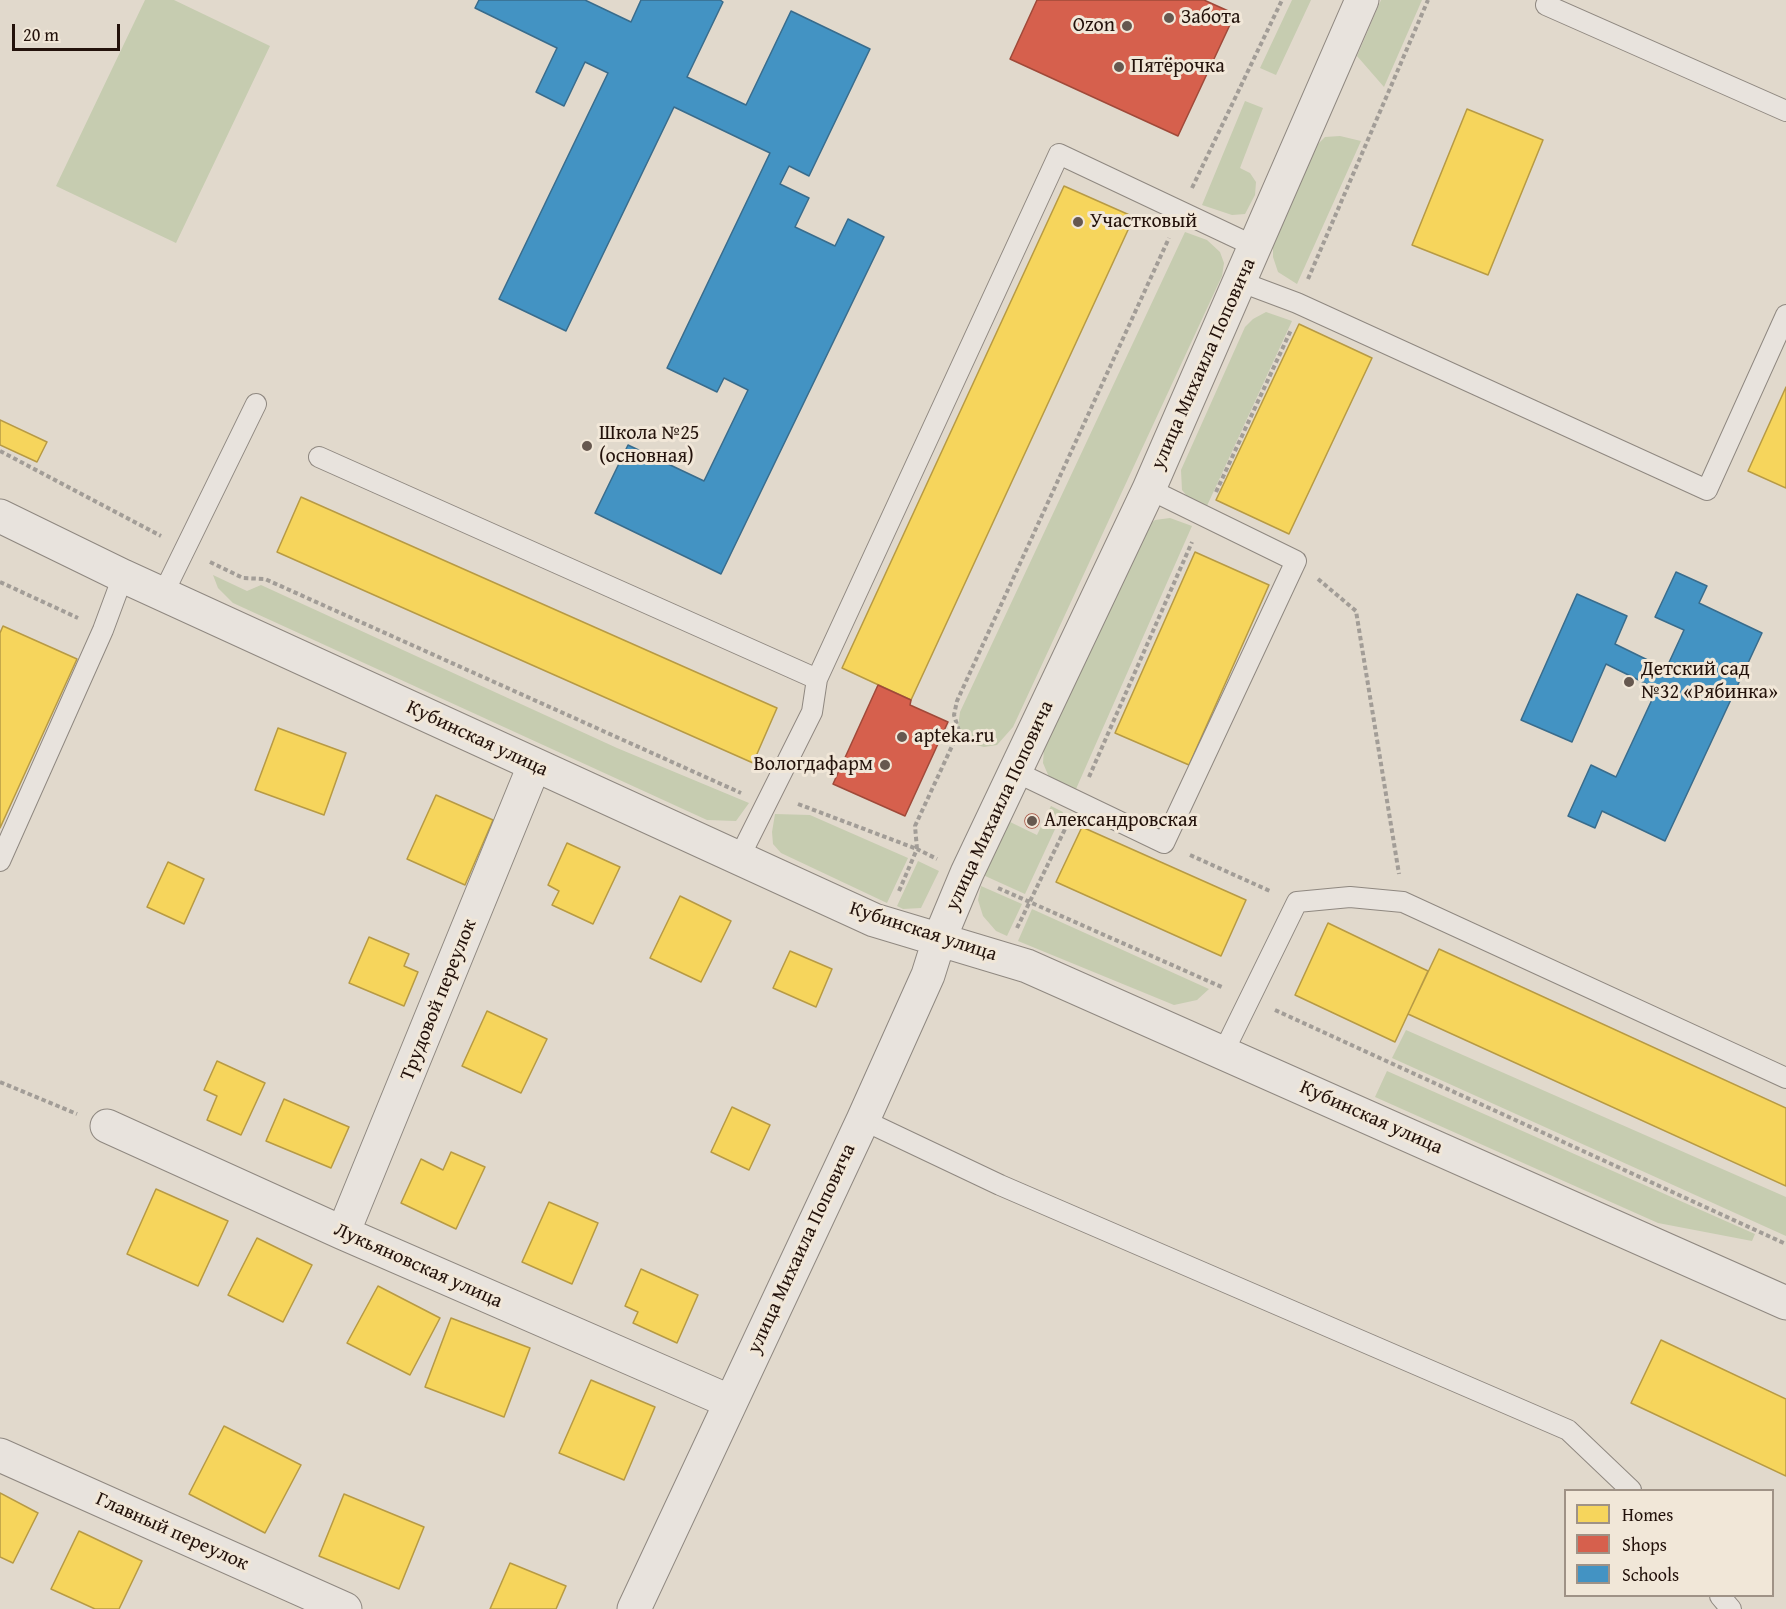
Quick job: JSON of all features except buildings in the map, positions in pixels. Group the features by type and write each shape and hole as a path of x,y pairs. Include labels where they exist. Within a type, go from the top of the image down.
{"street":[{"name":"улица Михаила Поповича","path":"634,1609 863,1120 928,975 939,940 967,873 1149,489 1362,0"},
{"name":"Кубинская улица","path":"0,516 123,576 534,766 874,920 1027,966 1786,1303"},
{"name":"Трудовой переулок","path":"343,1233 534,766"},
{"name":"Лукьяновская улица","path":"106,1126 343,1233 731,1402"},
{"name":"Главный переулок","path":"0,1455 345,1609"}],"lane":[{"path":"1543,2 1786,111"},
{"path":"739,858 812,712 817,679 1059,154 1256,247"},
{"path":"1241,282 1297,303 1707,490 1786,315"},
{"path":"163,594 256,404"},
{"path":"319,457 817,679"},
{"path":"1016,772 1164,843 1296,561 1149,489"},
{"path":"0,861 103,630 123,576"},
{"path":"1223,1053 1297,902 1350,897 1403,902 1786,1078"},
{"path":"863,1120 1000,1185 1568,1430 1629,1489"},
{"path":"1721,1597 1731,1609"}],"path":[{"path":"899,892 917,849 915,826 960,731 954,715 957,701 1180,213 1282,0"},
{"path":"1016,931 1078,802 1204,516 1299,313 1297,303 1428,0"},
{"path":"0,451 243,578 265,579 748,796 768,801 805,804 940,860"},
{"path":"1296,561 1356,611 1403,902"},
{"path":"0,582 103,630"},
{"path":"1164,843 1297,902"},
{"path":"989,884 1250,999 1786,1244"},
{"path":"0,1082 106,1126"}],"green space":[{"path":"145,0 174,0 270,46 176,243 56,186"},
{"path":"1292,0 1311,0 1276,75 1260,68"},
{"path":"1381,0 1422,0 1384,87 1357,56"},
{"path":"1245,101 1263,108 1240,168 1250,173 1256,182 1255,195 1245,214 1232,215 1202,205"},
{"path":"1340,136 1361,141 1297,284 1278,272 1273,257 1273,246 1317,145 1325,137"},
{"path":"1185,232 1207,240 1220,252 1224,263 1222,276 1013,727 997,745 984,747 969,743 958,727 960,712"},
{"path":"1266,312 1292,321 1206,508 1192,502 1182,490 1181,470 1245,327 1253,319"},
{"path":"1170,518 1192,526 1076,789 1049,777 1043,763 1044,748 1144,529 1155,520"},
{"path":"213,575 247,591 261,585 617,748 749,803 736,821 707,820 233,603 218,588"},
{"path":"1051,806 1063,812 1025,894 983,875 1008,821 1037,835"},
{"path":"775,814 810,815 908,858 887,903 781,853 773,844"},
{"path":"918,861 939,871 921,908 903,909 897,906"},
{"path":"981,886 1022,904 1007,936 996,931 983,916 978,900"},
{"path":"1032,909 1209,989 1197,1000 1174,1005 1018,941"},
{"path":"1406,1030 1786,1197 1786,1236 1392,1058"},
{"path":"1387,1071 1755,1234 1752,1241 1658,1223 1375,1097"}],"place":[{"name":"Забота","path":"1169,18"},
{"name":"Ozon","path":"1127,26"},
{"name":"Пятёрочка","path":"1119,67"},
{"name":"Участковый","path":"1078,222"},
{"name":"Школа №25 (основная)","path":"587,446"},
{"name":"Детский сад №32 «Рябинка»","path":"1629,682"},
{"name":"apteka.ru","path":"902,737"},
{"name":"Вологдафарм","path":"885,765"},
{"name":"Александровская","path":"1032,821"}]}
